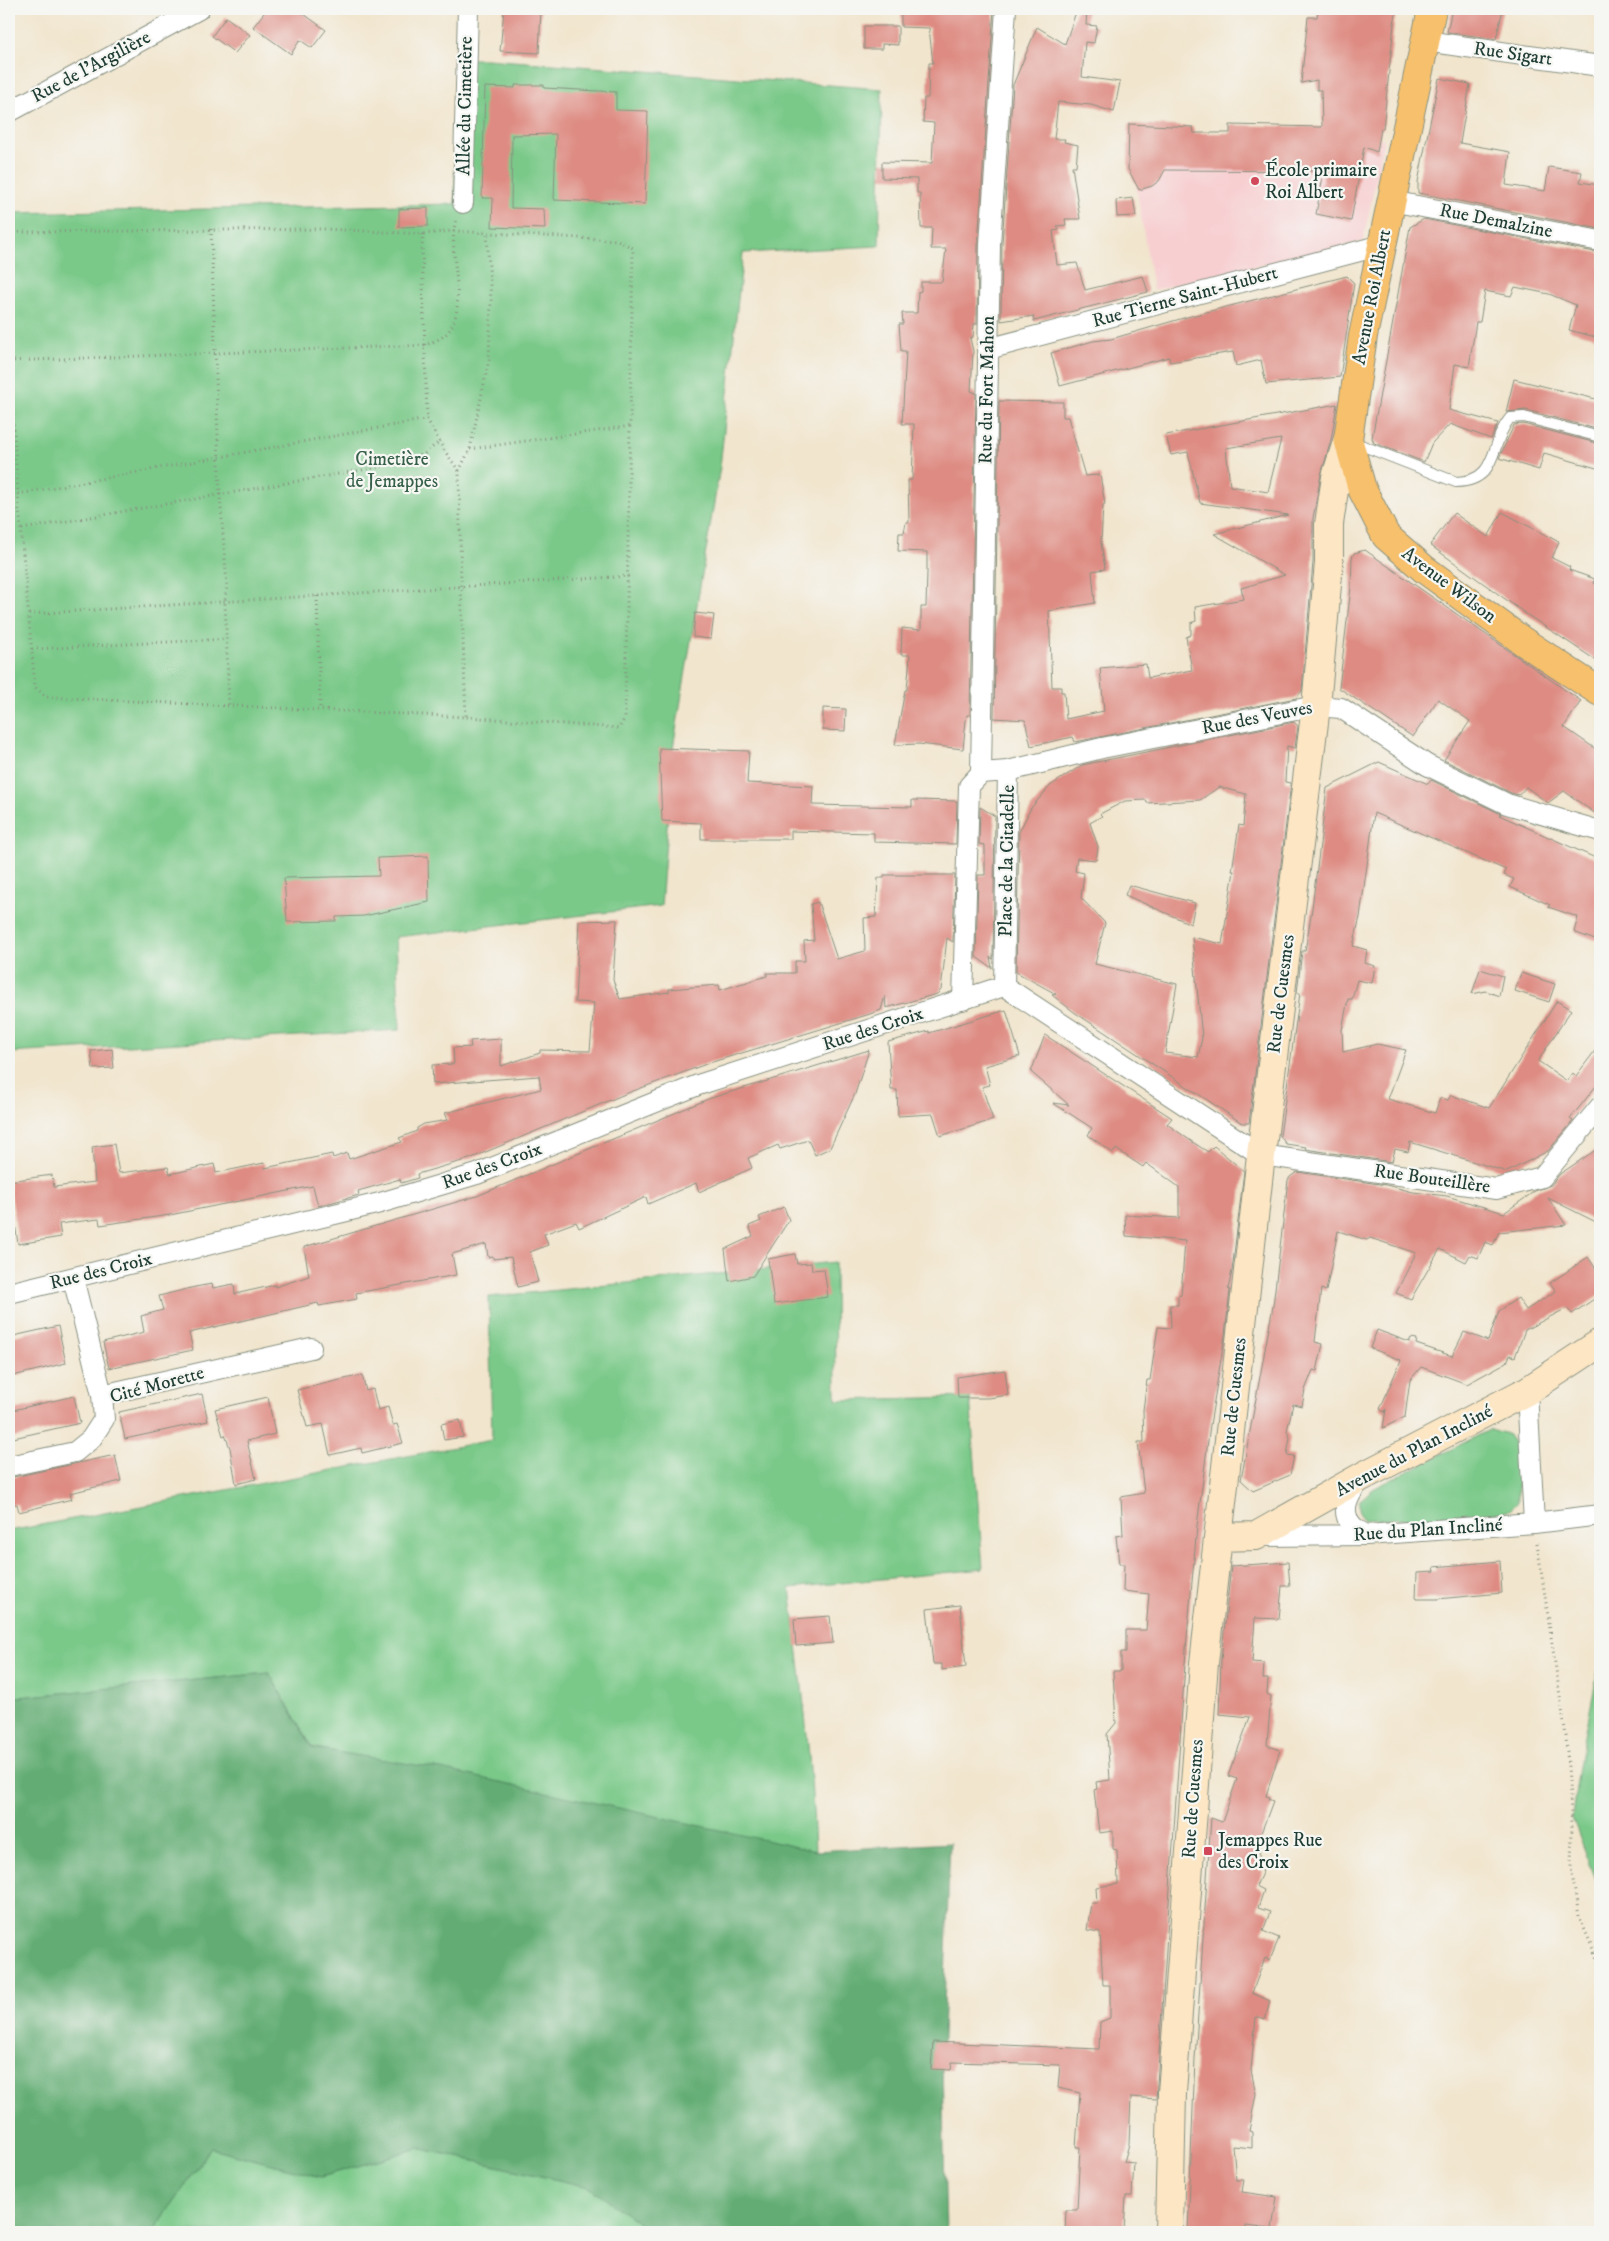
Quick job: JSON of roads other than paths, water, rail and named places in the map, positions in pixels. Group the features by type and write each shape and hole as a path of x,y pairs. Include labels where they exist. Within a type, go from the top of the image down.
{"main road":[{"name":"Avenue Roi Albert","path":"1348,439 1363,336 1432,9"},
{"name":"Avenue Wilson","path":"1348,439 1362,489 1386,536 1424,569 1524,642 1600,692"}],"street":[{"name":"Rue de l'Argilière","path":"9,112 199,9"},
{"name":"Allée du Cimetière","path":"463,204 468,9"},
{"name":"Rue du Fort Mahon","path":"982,773 990,244 1006,9"},
{"name":"Rue Sigart","path":"1425,41 1600,66"},
{"name":"Rue Demalzine","path":"1391,201 1600,241"},
{"name":"Rue Tierne Saint-Hubert","path":"988,350 1382,245"},
{"name":"Rue de Cuesmes","path":"1169,2232 1172,2083 1204,1662 1261,1155 1316,706 1329,563 1329,524 1336,477 1348,439"},
{"name":"Rue des Veuves","path":"1008,771 1102,748 1316,706 1341,708 1427,765 1507,804 1600,831"},
{"name":"Place de la Citadelle","path":"963,1000 969,786 982,773 1008,771 1004,986"},
{"path":"963,1000 1004,986 1261,1155"},
{"name":"Rue des Croix","path":"9,1293 380,1203 477,1174 698,1085 963,1000"},
{"name":"Rue Bouteillère","path":"1261,1155 1496,1189 1542,1177 1600,1107"},
{"path":"73,1278 102,1395"},
{"name":"Avenue du Plan Incliné","path":"1219,1537 1256,1536 1363,1476 1527,1392 1600,1343"},
{"name":"Cité Morette","path":"9,1466 75,1452 92,1439 104,1419 102,1395 311,1348"},
{"path":"1527,1392 1534,1523"},
{"path":"1363,1476 1348,1495 1346,1506 1348,1518 1354,1529 1366,1536"},
{"name":"Rue du Plan Incliné","path":"1256,1536 1366,1536 1534,1523 1600,1515"}],"lane":[{"path":"1348,439 1456,482 1468,482 1484,473 1498,445 1502,427 1510,418 1524,417 1600,437"}],"place":[{"name":"École primaire Roi Albert","path":"1255,181"},
{"name":"Jemappes Rue des Croix","path":"1208,1851"}],"park label":[{"name":"Cimetière de Jemappes","path":"392,470"}]}
